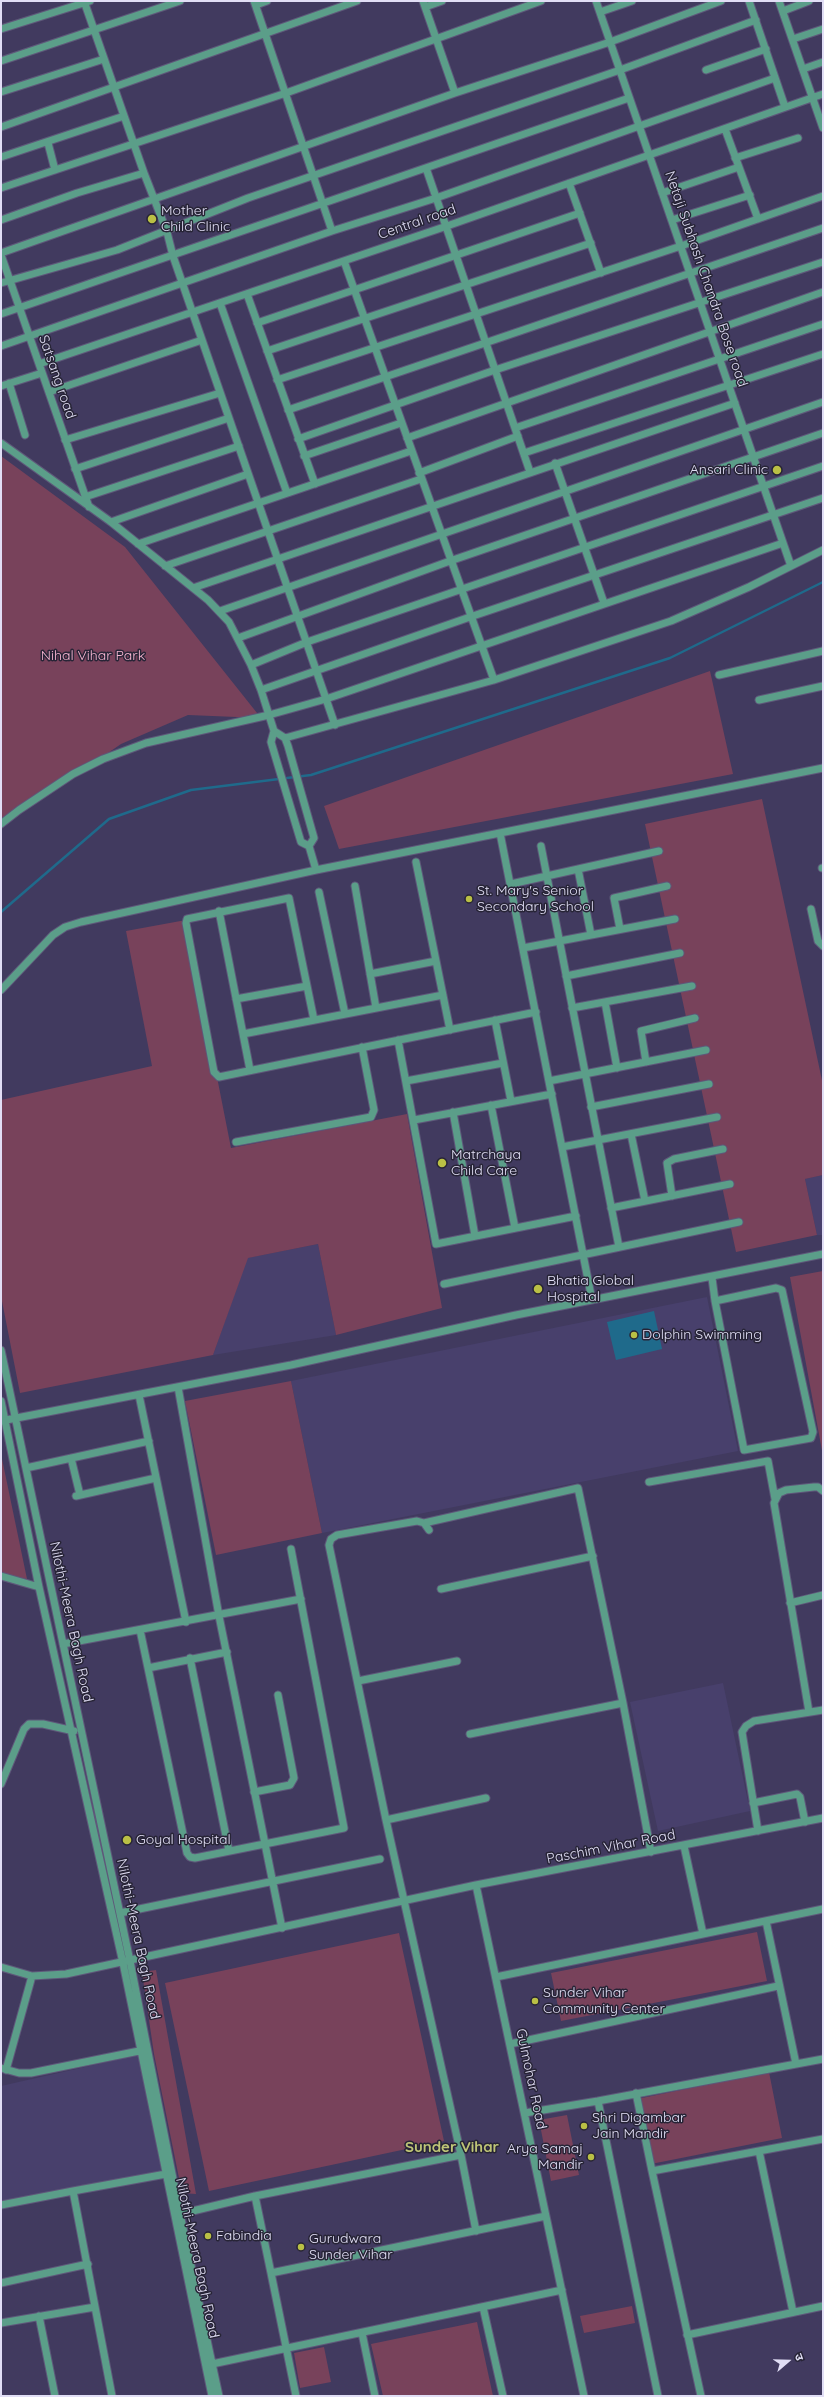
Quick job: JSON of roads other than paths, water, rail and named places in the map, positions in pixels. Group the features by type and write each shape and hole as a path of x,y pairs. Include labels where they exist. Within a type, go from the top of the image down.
{"street":[{"path":"1,61 180,1"},
{"path":"267,1 255,3 332,231"},
{"path":"1,127 357,1"},
{"path":"442,1 424,4 455,94"},
{"path":"1,188 134,145 541,1"},
{"name":"Netaji Subhash Chandra Bose road","path":"596,1 791,566"},
{"path":"600,12 632,1"},
{"path":"1,254 304,146 610,42 721,1"},
{"path":"749,1 785,107"},
{"path":"780,1 822,125"},
{"path":"783,11 809,1"},
{"path":"1,29 86,2 94,31 144,173 167,232 172,256 335,725"},
{"path":"1,283 117,250 167,232 248,198 620,70 756,20"},
{"path":"793,39 823,29"},
{"path":"706,70 766,49"},
{"path":"1,92 104,59"},
{"path":"803,69 823,62"},
{"path":"1,346 332,231 436,198 775,78"},
{"name":"Central road","path":"39,364 446,226 823,94"},
{"path":"1,314 630,98"},
{"path":"1,157 48,143 124,116"},
{"path":"725,128 758,219"},
{"path":"735,158 798,138"},
{"path":"48,143 54,170"},
{"path":"662,193 739,167"},
{"path":"426,168 530,472"},
{"path":"1,220 144,173"},
{"path":"569,183 601,273"},
{"path":"672,220 750,195"},
{"path":"277,380 476,313 601,273 823,196"},
{"path":"257,323 580,213"},
{"path":"288,410 823,228"},
{"path":"267,351 591,243"},
{"name":"Satsang road","path":"1,254 89,508"},
{"path":"344,261 480,646 494,680"},
{"path":"298,439 496,370 823,262"},
{"path":"407,438 823,292"},
{"path":"247,294 315,484"},
{"path":"220,303 287,493"},
{"path":"165,566 420,476 516,432 719,358 823,324"},
{"path":"49,392 202,340"},
{"path":"524,453 728,384 823,354"},
{"path":"1,386 42,373"},
{"path":"9,383 26,435"},
{"path":"65,440 220,393"},
{"path":"193,588 734,402"},
{"path":"220,611 440,533 823,402"},
{"path":"75,469 229,418"},
{"path":"304,456 401,423"},
{"path":"238,638 297,615 450,561 823,433"},
{"path":"1,443 89,508 111,522 220,611 238,638 251,665 274,731 271,742 301,842 309,846 316,870"},
{"path":"85,497 239,446"},
{"path":"138,544 258,502 412,452"},
{"path":"555,463 604,603"},
{"path":"251,665 306,642 823,466"},
{"path":"111,522 248,474"},
{"path":"260,690 317,672 470,616 823,498"},
{"path":"1,824 43,794 103,759 146,743 269,715 326,699 783,543"},
{"path":"285,738 494,680 671,620 749,588 823,550"},
{"path":"719,675 823,652"},
{"path":"759,700 823,686"},
{"path":"274,731 285,738 288,746 314,838 309,846"},
{"path":"1,990 53,935 65,927 316,870 823,768"},
{"path":"500,833 592,1300"},
{"path":"541,846 619,1247"},
{"path":"510,884 659,852"},
{"path":"416,862 450,1030"},
{"path":"578,869 592,935"},
{"path":"354,886 376,1008"},
{"path":"620,929 614,898 667,886"},
{"path":"319,892 345,1014"},
{"path":"314,1020 289,898 191,917 186,923 214,1072 219,1077 536,1012"},
{"path":"811,909 818,941 823,946"},
{"path":"219,911 250,1070"},
{"path":"523,948 675,919"},
{"path":"566,976 680,953"},
{"path":"370,974 436,961"},
{"path":"236,999 307,986"},
{"path":"572,1008 692,986"},
{"path":"243,1034 443,995"},
{"path":"606,1002 617,1068"},
{"path":"646,1062 641,1031 695,1018"},
{"path":"495,1020 511,1102"},
{"path":"398,1040 436,1244 576,1216"},
{"path":"236,1142 371,1117 374,1110 362,1047"},
{"path":"549,1081 706,1050"},
{"path":"406,1081 503,1063"},
{"path":"591,1107 709,1084"},
{"path":"414,1120 552,1094"},
{"path":"491,1105 516,1228"},
{"path":"453,1112 475,1236"},
{"path":"562,1147 717,1117"},
{"path":"631,1134 645,1201"},
{"path":"672,1196 667,1163 674,1159 723,1149"},
{"path":"611,1208 730,1184"},
{"path":"444,1284 739,1222"},
{"path":"3,1421 139,1395 592,1300 712,1278 823,1254"},
{"path":"712,1278 715,1301 744,1450 811,1438 813,1432 782,1290 776,1288 715,1301"},
{"name":"Nilothi-Meera Bagh Road","path":"1,1350 80,1730 120,1913 127,1962"},
{"path":"178,1387 219,1616 282,1928"},
{"path":"139,1395 186,1622"},
{"name":"Nilothi-Meera Bagh Road","path":"1,1401 3,1421 39,1587 127,1962 166,2174 212,2396"},
{"path":"26,1468 148,1441"},
{"path":"71,1458 78,1496 156,1478"},
{"path":"648,1482 768,1461 775,1499 774,1506 809,1712"},
{"path":"775,1499 779,1493 786,1490 818,1487 823,1491"},
{"path":"476,2231 461,2156 386,1820 329,1545 332,1539 337,1535 417,1521 424,1523 578,1488 623,1703 651,1852"},
{"path":"424,1523 429,1530"},
{"path":"140,1630 187,1854 195,1858 344,1828 291,1549"},
{"path":"441,1589 593,1556"},
{"path":"1,1576 39,1587"},
{"path":"790,1603 823,1595"},
{"path":"63,1644 219,1616 301,1599"},
{"path":"148,1668 190,1658 227,1652"},
{"path":"190,1658 230,1851"},
{"path":"358,1681 457,1661"},
{"path":"254,1792 290,1785 294,1778 278,1695"},
{"path":"470,1734 623,1703"},
{"path":"758,1831 742,1732 746,1726 754,1721 823,1710"},
{"path":"1,1784 24,1729 29,1724 43,1724 72,1732 80,1730"},
{"path":"753,1803 798,1794 800,1797 805,1822"},
{"path":"386,1820 486,1798"},
{"name":"Paschim Vihar Road","path":"1,1967 32,1976 66,1974 127,1962 476,1885 823,1818"},
{"path":"684,1846 703,1934"},
{"path":"120,1913 380,1859"},
{"name":"Gulmohar Road","path":"476,1885 584,2396"},
{"path":"496,1977 823,1909"},
{"path":"766,1921 778,1986 796,2064"},
{"path":"32,1976 4,2069 31,2073 144,2050"},
{"path":"510,2044 778,1986"},
{"name":"Nilothi-Meera Bagh Road","path":"144,2050 219,2396"},
{"path":"525,2113 598,2101 823,2059"},
{"path":"636,2093 701,2396"},
{"path":"598,2101 658,2396"},
{"path":"652,2171 823,2139"},
{"path":"759,2151 793,2312"},
{"path":"180,2214 255,2196 461,2156"},
{"path":"1,2205 166,2174"},
{"path":"73,2191 112,2396"},
{"path":"255,2196 296,2396"},
{"path":"271,2273 546,2216"},
{"path":"1,2283 88,2264"},
{"path":"212,2364 286,2350 562,2290"},
{"path":"688,2335 823,2306"},
{"path":"1,2323 95,2307"},
{"path":"483,2307 503,2396"},
{"path":"39,2316 54,2396"},
{"path":"362,2333 375,2396"}],"water":[{"name":"Dolphin Swimming","path":"654,1311 662,1349 616,1360 607,1322"}],"waterway":[{"path":"1,912 109,819 191,790 311,775 670,658 823,582"}],"place":[{"name":"Mother Child Clinic","path":"152,219"},
{"name":"Ansari Clinic","path":"777,470"},
{"name":"St. Mary's Senior Secondary School","path":"469,899"},
{"name":"Matrchaya Child Care","path":"442,1163"},
{"name":"Bhatia Global Hospital","path":"538,1289"},
{"name":"Dolphin Swimming","path":"634,1335"},
{"name":"Goyal Hospital","path":"127,1840"},
{"name":"Sunder Vihar Community Center","path":"535,2001"},
{"name":"Shri Digambar Jain Mandir","path":"584,2126"},
{"name":"Arya Samaj Mandir","path":"591,2157"},
{"name":"Fabindia","path":"208,2236"},
{"name":"Gurudwara Sunder Vihar","path":"301,2247"}],"district":[{"name":"Sunder Vihar","path":"452,2147"}],"park label":[{"name":"Nihal Vihar Park","path":"93,656"}]}
